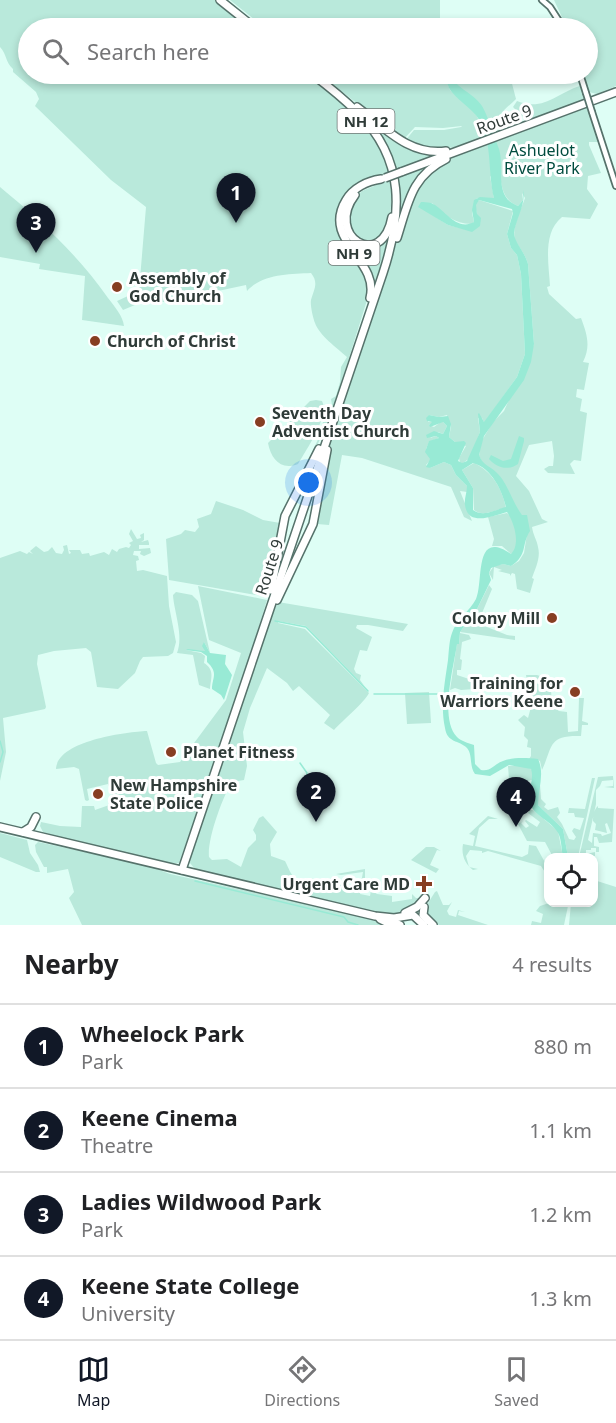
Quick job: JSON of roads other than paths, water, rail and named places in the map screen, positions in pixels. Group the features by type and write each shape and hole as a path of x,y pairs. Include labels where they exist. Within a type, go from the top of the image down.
{"highway":[{"path":"220,0 242,18"},
{"name":"NH 12","path":"326,84 350,105 373,130 388,160 395,185 396,223 383,273"},
{"path":"327,84 412,148 430,153 460,149"},
{"name":"Route 9","path":"383,179 616,92"},
{"name":"NH 9","path":"383,273 412,190 418,180 436,164 479,142"},
{"path":"383,179 358,192 348,207 347,229 350,236 358,243 372,245 386,237 393,213 395,185"},
{"name":"NH 9","path":"357,346 371,294 371,283 367,271 345,241 341,232 340,216 350,194 364,184 383,179"},
{"name":"Route 9","path":"182,870 383,273"},
{"path":"261,635 312,528 326,451 343,396 342,392"},
{"path":"254,653 274,579 285,516 334,414"},
{"path":"22,832 29,830 36,817"},
{"path":"0,829 22,832 375,916 392,918 415,916 421,924"},
{"path":"0,829 87,850 103,851"},
{"path":"172,868 177,868 182,864 190,844"},
{"path":"190,844 189,866 209,877"},
{"path":"361,913 394,915 406,913 417,907 425,898"},
{"path":"424,907 423,915 433,925"},
{"path":"361,913 392,925"},
{"path":"375,916 401,925 406,916"}],"main road":[{"path":"548,1 558,18"},
{"path":"583,84 616,186"}],"waterway":[{"path":"275,621 306,627 368,691"},
{"path":"374,694 445,694"},
{"path":"0,741 3,752 0,762"},
{"path":"300,763 307,773 306,783 309,792 320,808"},
{"path":"195,881 344,917 348,922 358,925"}],"place":[{"name":"Wheelock Park","path":"236,223"},
{"name":"Ladies Wildwood Park","path":"36,253"},
{"name":"Assembly of God Church","path":"117,287"},
{"name":"Church of Christ","path":"95,341"},
{"name":"Seventh Day Adventist Church","path":"260,422"},
{"name":"Colony Mill","path":"552,618"},
{"name":"Training for Warriors Keene","path":"575,692"},
{"name":"Planet Fitness","path":"171,752"},
{"name":"New Hampshire State Police","path":"98,794"},
{"name":"Keene Cinema","path":"316,822"},
{"name":"Keene State College","path":"516,827"},
{"name":"Urgent Care MD","path":"424,884"}],"park label":[{"name":"Ashuelot River Park","path":"542,159"}]}
